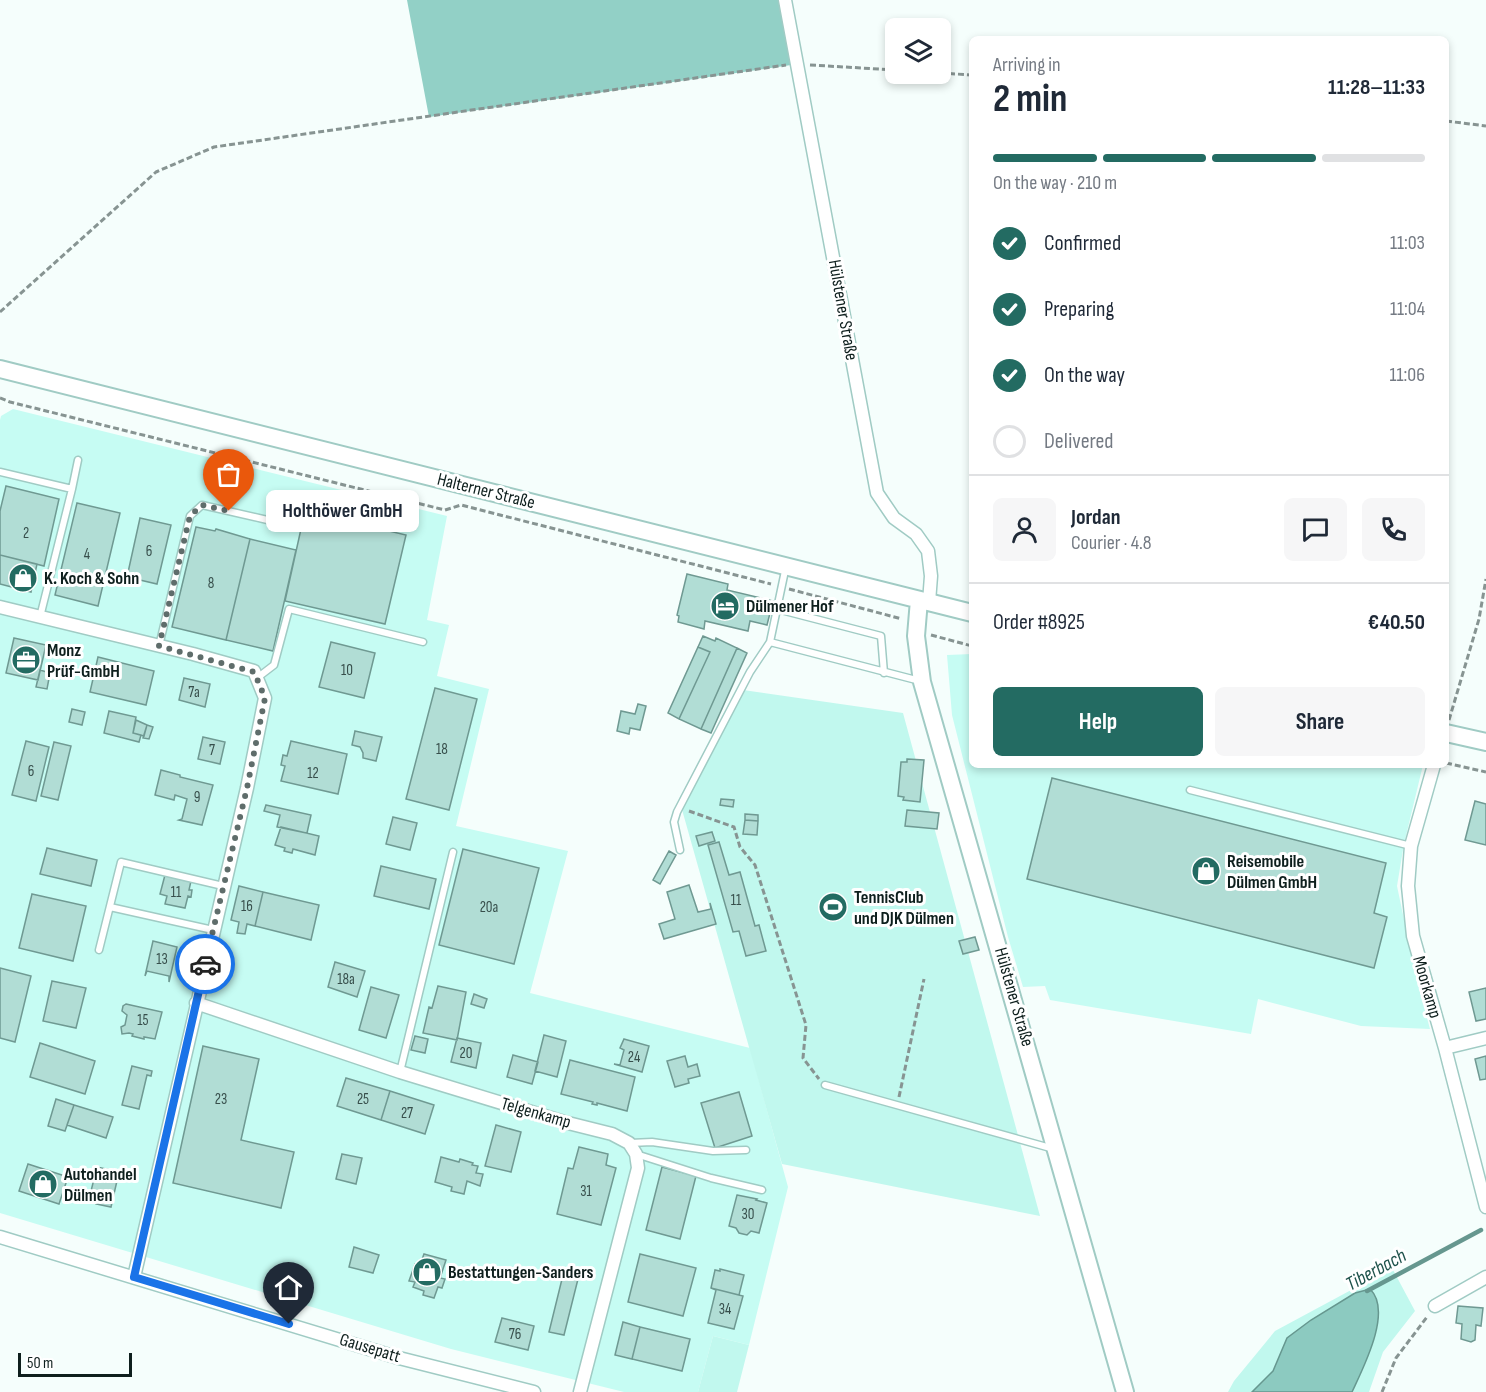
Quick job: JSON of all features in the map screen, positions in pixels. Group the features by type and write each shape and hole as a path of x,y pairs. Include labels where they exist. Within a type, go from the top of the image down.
{"main road":[{"name":"Halterner Straße","path":"0,369 969,612"},
{"name":"Hülstener Straße","path":"924,601 917,627 922,682 1058,1150 1125,1392"},
{"path":"1449,733 1486,742"}],"street":[{"name":"Hülstener Straße","path":"785,0 877,493 894,518 916,534 928,551 931,576 924,601"},
{"path":"0,607 254,672 265,698 247,788 134,1277"},
{"name":"Moorkamp","path":"1433,768 1411,846 1408,886 1413,936 1486,1207"},
{"name":"Telgenkamp","path":"196,1003 400,1072 564,1122 612,1134 632,1149"},
{"path":"1445,1048 1486,1038"},
{"path":"580,1392 638,1168 632,1149"},
{"name":"Gausepatt","path":"0,1237 399,1358 534,1392"},
{"path":"1435,1306 1486,1277"}],"lane":[{"path":"40,616 78,460"},
{"path":"0,472 72,489"},
{"path":"159,646 190,516 202,505 276,522"},
{"path":"680,850 674,822 750,672 770,642 786,566"},
{"path":"256,678 274,665 289,609 423,642"},
{"path":"777,609 881,636 884,673"},
{"path":"770,642 922,682"},
{"path":"1190,790 1411,846"},
{"path":"400,1072 453,852"},
{"path":"99,950 122,862 223,886"},
{"path":"110,907 213,930"},
{"path":"825,1085 1058,1150"},
{"path":"632,1149 652,1142 713,1151 746,1150"},
{"path":"632,1149 711,1178 762,1190"}],"path":[{"path":"0,312 156,172 214,147 798,64 885,69"},
{"path":"951,74 969,75"},
{"path":"1449,121 1486,126"},
{"path":"0,398 239,461 445,510 461,506 898,616 937,638 969,645"},
{"path":"229,511 239,461"},
{"path":"1449,722 1479,619 1486,579"},
{"path":"1449,764 1486,772"},
{"path":"679,809 734,827 740,847 755,865 806,1025 803,1058 825,1085"},
{"path":"897,1105 924,979"},
{"path":"1382,1392 1396,1358 1435,1306"}],"shaded area":[{"path":"407,0 785,0 798,64 429,117"},
{"path":"13,409 447,516 427,620 449,625 437,676 489,689 456,826 568,851 530,993 750,1048 788,1187 749,1345 713,1336 698,1392 624,1392 451,1349 0,1213 0,420 1,416"},
{"path":"969,654 969,768 1422,768 1404,844 1397,886 1417,981 1430,1029 1361,1026 1258,999 1251,1034 1050,1000 1045,986 1023,987 1008,937 952,715 947,655"},
{"name":"TennisClub und DJK Dülmen","path":"743,690 903,713 1040,1216 782,1164 679,799"},
{"path":"1392,1268 1415,1311 1383,1352 1369,1392 1228,1392 1234,1381 1275,1331"},
{"path":"1370,1289 1376,1299 1377,1325 1369,1355 1352,1392 1252,1392 1273,1371 1287,1338 1355,1293"},
{"path":"713,1336 749,1345 737,1392 698,1392"}],"building":[{"path":"6,486 59,499 44,566 0,555 0,511"},
{"path":"77,503 120,513 98,606 55,595"},
{"path":"305,511 406,535 385,624 285,601"},
{"path":"140,518 171,525 157,584 127,577"},
{"path":"196,527 215,531 216,529 250,539 226,640 172,627"},
{"path":"250,539 296,550 273,651 226,640"},
{"path":"0,555 37,564 31,592 0,584"},
{"name":"Dülmener Hof","path":"687,574 728,584 727,590 773,601 767,625 750,621 748,631 705,621 704,629 678,622 679,616 677,615"},
{"path":"703,636 715,641 716,638 737,648 701,729 679,719 710,652 698,647"},
{"path":"14,638 46,645 38,680 6,673"},
{"path":"331,642 375,653 364,698 319,687"},
{"path":"698,647 710,652 679,719 668,713"},
{"path":"737,648 747,653 711,733 701,729"},
{"path":"98,657 154,671 146,705 90,692"},
{"path":"40,670 50,673 47,689 36,687"},
{"path":"184,678 210,684 205,707 179,700"},
{"path":"435,688 477,699 449,810 406,799"},
{"path":"638,704 646,706 640,730 630,728 629,734 617,731 621,711 635,714"},
{"path":"72,709 85,712 82,725 69,722"},
{"path":"109,711 136,717 133,733 141,735 139,742 104,733"},
{"path":"136,720 147,725 144,736 133,733"},
{"path":"147,725 153,727 149,739 143,738"},
{"path":"355,731 382,737 376,761 363,758 360,747 352,745"},
{"path":"203,737 225,742 220,764 198,759"},
{"path":"26,741 49,747 36,801 12,795"},
{"path":"291,741 347,754 338,794 281,781 285,766 281,765 283,755 287,756"},
{"path":"54,742 71,746 58,800 41,796"},
{"path":"907,759 924,760 920,802 903,800 904,797 898,796 901,762 907,762"},
{"path":"161,770 213,785 202,825 179,820 182,819 187,799 175,795 174,800 155,795"},
{"name":"Reisemobile Dülmen GmbH","path":"1052,778 1386,863 1374,913 1387,917 1374,968 1027,879"},
{"path":"721,799 734,800 733,807 720,805"},
{"path":"1475,801 1486,804 1486,845 1465,840"},
{"path":"266,805 311,815 307,833 277,827 280,815 264,811"},
{"path":"907,810 939,813 937,829 905,826"},
{"path":"745,814 758,815 758,821 745,820"},
{"path":"393,817 417,823 410,850 386,844"},
{"path":"745,820 758,821 757,835 743,834"},
{"path":"281,827 319,836 315,855 293,849 292,853 284,851 285,848 275,845"},
{"path":"712,832 715,841 699,846 696,836"},
{"path":"719,842 729,875 740,872 755,926 759,925 766,951 746,956 739,931 733,932 708,845"},
{"path":"47,848 97,860 91,886 40,874"},
{"path":"463,849 539,868 514,964 439,945"},
{"path":"669,851 676,855 660,884 653,880"},
{"path":"381,866 436,879 429,909 374,896"},
{"path":"165,875 191,881 189,890 192,890 191,897 188,896 185,908 165,904 167,896 160,894"},
{"path":"689,885 698,912 711,909 710,903 716,924 664,939 659,924 675,919 667,892"},
{"path":"239,886 263,892 255,926 247,924 245,934 237,933 239,922 231,920"},
{"path":"263,892 319,905 311,940 255,926"},
{"path":"32,894 86,906 73,961 19,948"},
{"path":"975,937 979,950 963,954 959,941"},
{"path":"153,941 177,947 169,982 169,976 147,971 145,976"},
{"path":"335,962 365,971 357,997 328,987"},
{"path":"0,968 31,976 15,1042 0,1038"},
{"path":"52,981 86,988 76,1028 43,1021"},
{"path":"438,986 466,992 457,1040 423,1033 429,1007 432,1008"},
{"path":"371,987 399,995 386,1038 359,1030"},
{"path":"1486,988 1486,1019 1476,1021 1469,992"},
{"path":"474,994 487,999 484,1008 471,1004"},
{"path":"126,1004 162,1012 155,1039 144,1037 144,1039 129,1033 122,1034 121,1027 125,1025 127,1015 122,1011"},
{"path":"544,1035 566,1041 557,1077 535,1071"},
{"path":"415,1036 428,1039 425,1053 411,1050"},
{"path":"457,1038 481,1043 476,1068 451,1062"},
{"path":"624,1039 649,1046 642,1072 614,1064 620,1065 624,1050 620,1048"},
{"path":"40,1043 95,1061 85,1094 30,1077"},
{"path":"203,1046 259,1059 241,1140 294,1152 281,1208 173,1183"},
{"path":"513,1055 538,1062 532,1084 507,1077"},
{"path":"685,1056 688,1067 697,1064 700,1076 688,1079 689,1083 675,1087 667,1061"},
{"path":"1486,1056 1486,1079 1480,1080 1475,1059"},
{"path":"570,1060 635,1077 627,1111 597,1103 597,1105 592,1104 593,1102 561,1094"},
{"path":"132,1066 152,1071 151,1076 147,1075 139,1109 122,1105"},
{"path":"346,1078 390,1091 381,1120 337,1106"},
{"path":"390,1091 434,1105 425,1134 381,1120"},
{"path":"739,1092 752,1136 715,1148 701,1103"},
{"path":"56,1099 74,1105 65,1131 48,1126"},
{"path":"74,1105 113,1117 106,1138 67,1125"},
{"path":"496,1125 521,1132 511,1172 485,1166"},
{"path":"579,1147 608,1154 606,1165 616,1168 601,1225 557,1214 568,1168 573,1169"},
{"path":"342,1154 362,1158 356,1184 336,1179"},
{"path":"441,1157 459,1162 460,1159 478,1166 476,1173 483,1174 480,1186 467,1181 464,1194 451,1191 452,1187 435,1182"},
{"name":"Autohandel Dülmen","path":"28,1164 68,1177 59,1204 19,1191"},
{"path":"97,1167 119,1172 111,1207 96,1204 98,1196 90,1195"},
{"path":"662,1167 696,1176 680,1239 646,1230"},
{"path":"737,1195 767,1203 759,1233 751,1231 747,1235 729,1226"},
{"path":"354,1247 379,1255 373,1273 349,1267"},
{"name":"Bestattungen-Sanders","path":"424,1254 446,1260 440,1278 445,1279 442,1288 438,1287 434,1298 423,1295 424,1291 413,1287 415,1282 409,1281 415,1264 420,1265"},
{"path":"640,1254 696,1268 683,1316 628,1302"},
{"path":"720,1269 744,1275 739,1295 711,1288 715,1270 720,1271"},
{"path":"563,1275 578,1279 564,1335 549,1332"},
{"path":"711,1288 743,1296 734,1329 708,1323 716,1290"},
{"path":"1458,1306 1483,1308 1481,1326 1476,1325 1475,1340 1471,1342 1461,1339 1462,1324 1456,1323"},
{"path":"502,1318 534,1326 528,1350 495,1342"},
{"path":"623,1322 640,1327 632,1359 615,1355"},
{"path":"640,1327 690,1339 682,1371 632,1359"}],"waterway":[{"name":"Tiberbach","path":"1367,1291 1481,1230"}],"way so far":[{"path":"205,964 247,788 265,698 254,672 159,646 190,516 202,505 229,511"}],"place":[{"name":"Holthöwer GmbH","path":"229,511"},
{"name":"K. Koch & Sohn","path":"23,578"},
{"name":"Dülmener Hof","path":"725,606"},
{"name":"Monz Prüf-GmbH","path":"26,660"},
{"name":"Reisemobile Dülmen GmbH","path":"1206,871"},
{"name":"TennisClub und DJK Dülmen","path":"833,907"},
{"name":"Autohandel Dülmen","path":"43,1184"},
{"name":"Bestattungen-Sanders","path":"427,1272"}],"route":[{"path":"205,964 134,1277 289,1324"}]}
